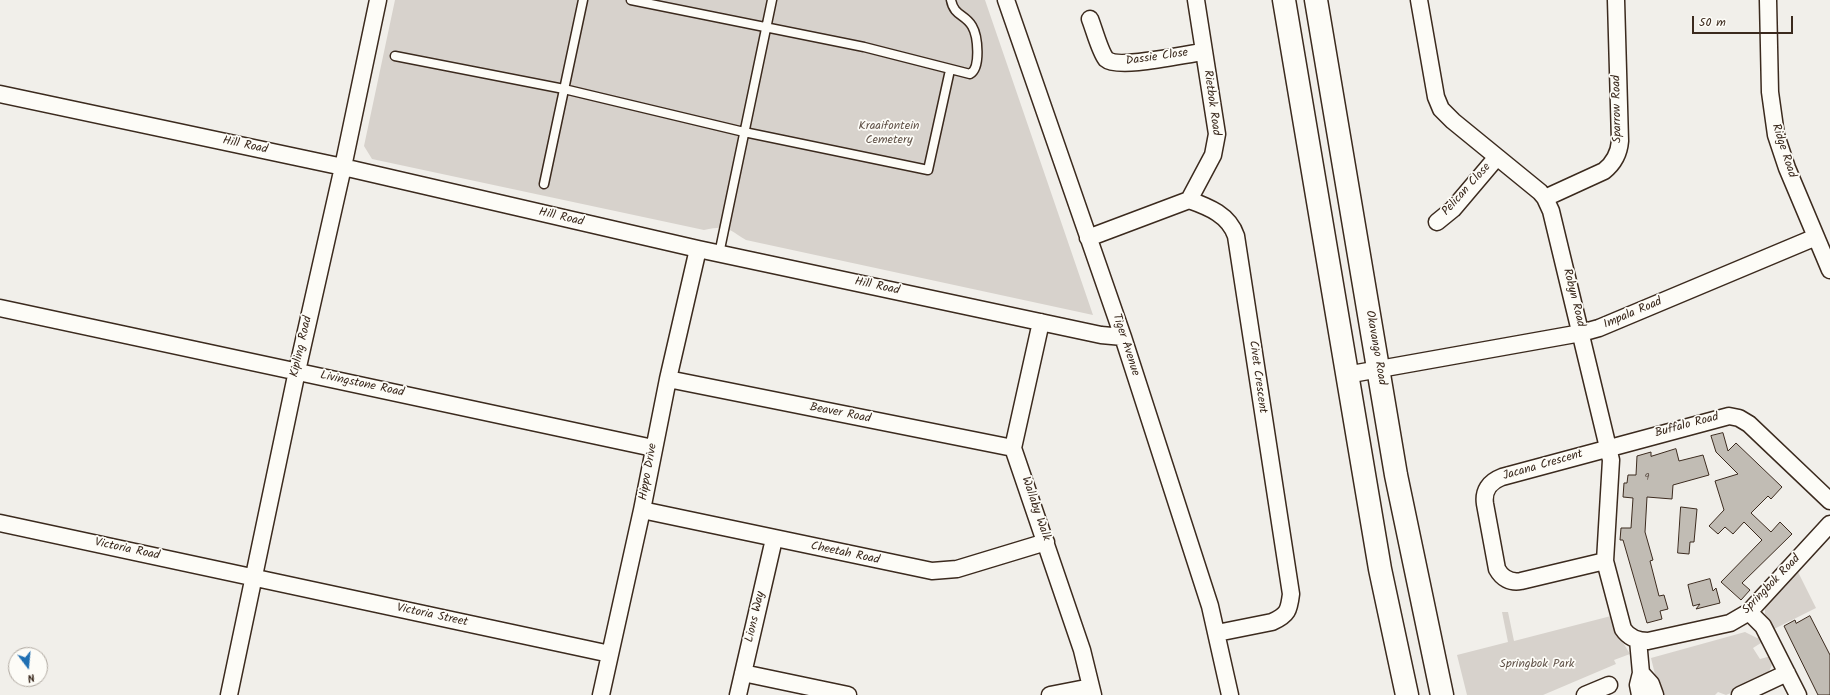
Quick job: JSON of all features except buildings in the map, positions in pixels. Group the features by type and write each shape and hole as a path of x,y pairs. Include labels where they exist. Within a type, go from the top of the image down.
{"main road":[{"path":"1284,0 1346,375 1380,569 1407,695"},
{"name":"Okavango Road","path":"1316,0 1396,475 1442,695"}],"street":[{"name":"Kipling Road","path":"228,695 378,0"},
{"name":"Tiger Avenue","path":"1006,0 1123,337 1210,606 1230,695"},
{"name":"Rietbok Road","path":"1189,200 1213,155 1216,143 1216,123 1203,52 1196,0"},
{"name":"Robyn Road","path":"1419,0 1438,104 1446,115 1535,187 1545,198 1554,222 1582,333 1611,460 1605,561 1623,629 1636,640"},
{"name":"Sparrow Road","path":"1545,198 1604,171 1612,163 1618,153 1620,141 1616,0"},
{"name":"Ridge Road","path":"1768,0 1770,92 1773,121 1781,152 1830,270"},
{"name":"Dassie Close","path":"1090,19 1104,56 1115,63 1129,64 1203,52"},
{"name":"Hill Road","path":"0,94 343,167 698,250 1101,335 1123,337"},
{"name":"Pelican Close","path":"1437,222 1453,209 1497,157"},
{"path":"1088,238 1189,200"},
{"name":"Civet Crescent","path":"1189,200 1208,207 1221,215 1229,222 1236,236 1291,594 1287,613 1280,619 1217,633"},
{"name":"Impala Road","path":"1346,375 1582,333 1599,328 1816,237"},
{"name":"Hippo Drive","path":"601,695 642,510 653,448 698,250"},
{"name":"Livingstone Road","path":"0,308 653,448"},
{"path":"1013,448 1041,322"},
{"name":"Beaver Road","path":"668,380 1013,448"},
{"name":"Buffalo Road","path":"1608,448 1724,416 1734,417 1749,424 1830,501"},
{"name":"Wallaby Walk","path":"1013,448 1082,650 1092,691"},
{"name":"Jacana Crescent","path":"1605,561 1521,581 1508,580 1503,577 1497,569 1484,498 1488,487 1496,479 1608,448"},
{"name":"Cheetah Road","path":"642,510 774,539 932,571 957,569 1046,542"},
{"name":"Victoria Road","path":"0,522 254,578"},
{"name":"Springbok Road","path":"1636,640 1648,641 1730,623 1749,612 1830,524"},
{"name":"Lions Way","path":"738,695 774,539"},
{"name":"Victoria Street","path":"254,578 610,654"},
{"path":"1749,612 1763,626 1798,695"},
{"path":"1636,640 1641,673 1638,685 1640,695"},
{"path":"743,673 848,695"},
{"path":"1641,673 1651,684 1655,695"},
{"path":"1740,695 1787,673"},
{"path":"1585,695 1609,685"},
{"path":"1050,695 1092,691"}],"lane":[{"path":"544,184 583,0"},
{"path":"631,0 864,47 970,74 974,71 977,56 974,29 966,19 954,10 951,0"},
{"path":"719,254 772,0"},
{"path":"395,56 564,89 744,132 928,170 950,70"}],"green space":[{"name":"Kraaifontein Cemetery","path":"395,0 985,0 1093,315 746,240 735,233 722,228 704,230 372,159 364,146"},
{"path":"1797,570 1816,608 1772,630 1765,614 1765,606"},
{"name":"Springbok Park","path":"1502,612 1508,612 1514,641 1611,616 1617,633 1630,654 1614,660 1616,664 1543,695 1467,695 1457,655 1508,642"},
{"path":"1745,632 1757,638 1761,636 1764,641 1753,648 1760,659 1771,656 1772,664 1764,676 1749,685 1726,695 1718,692 1715,695 1660,695 1651,658"}]}
